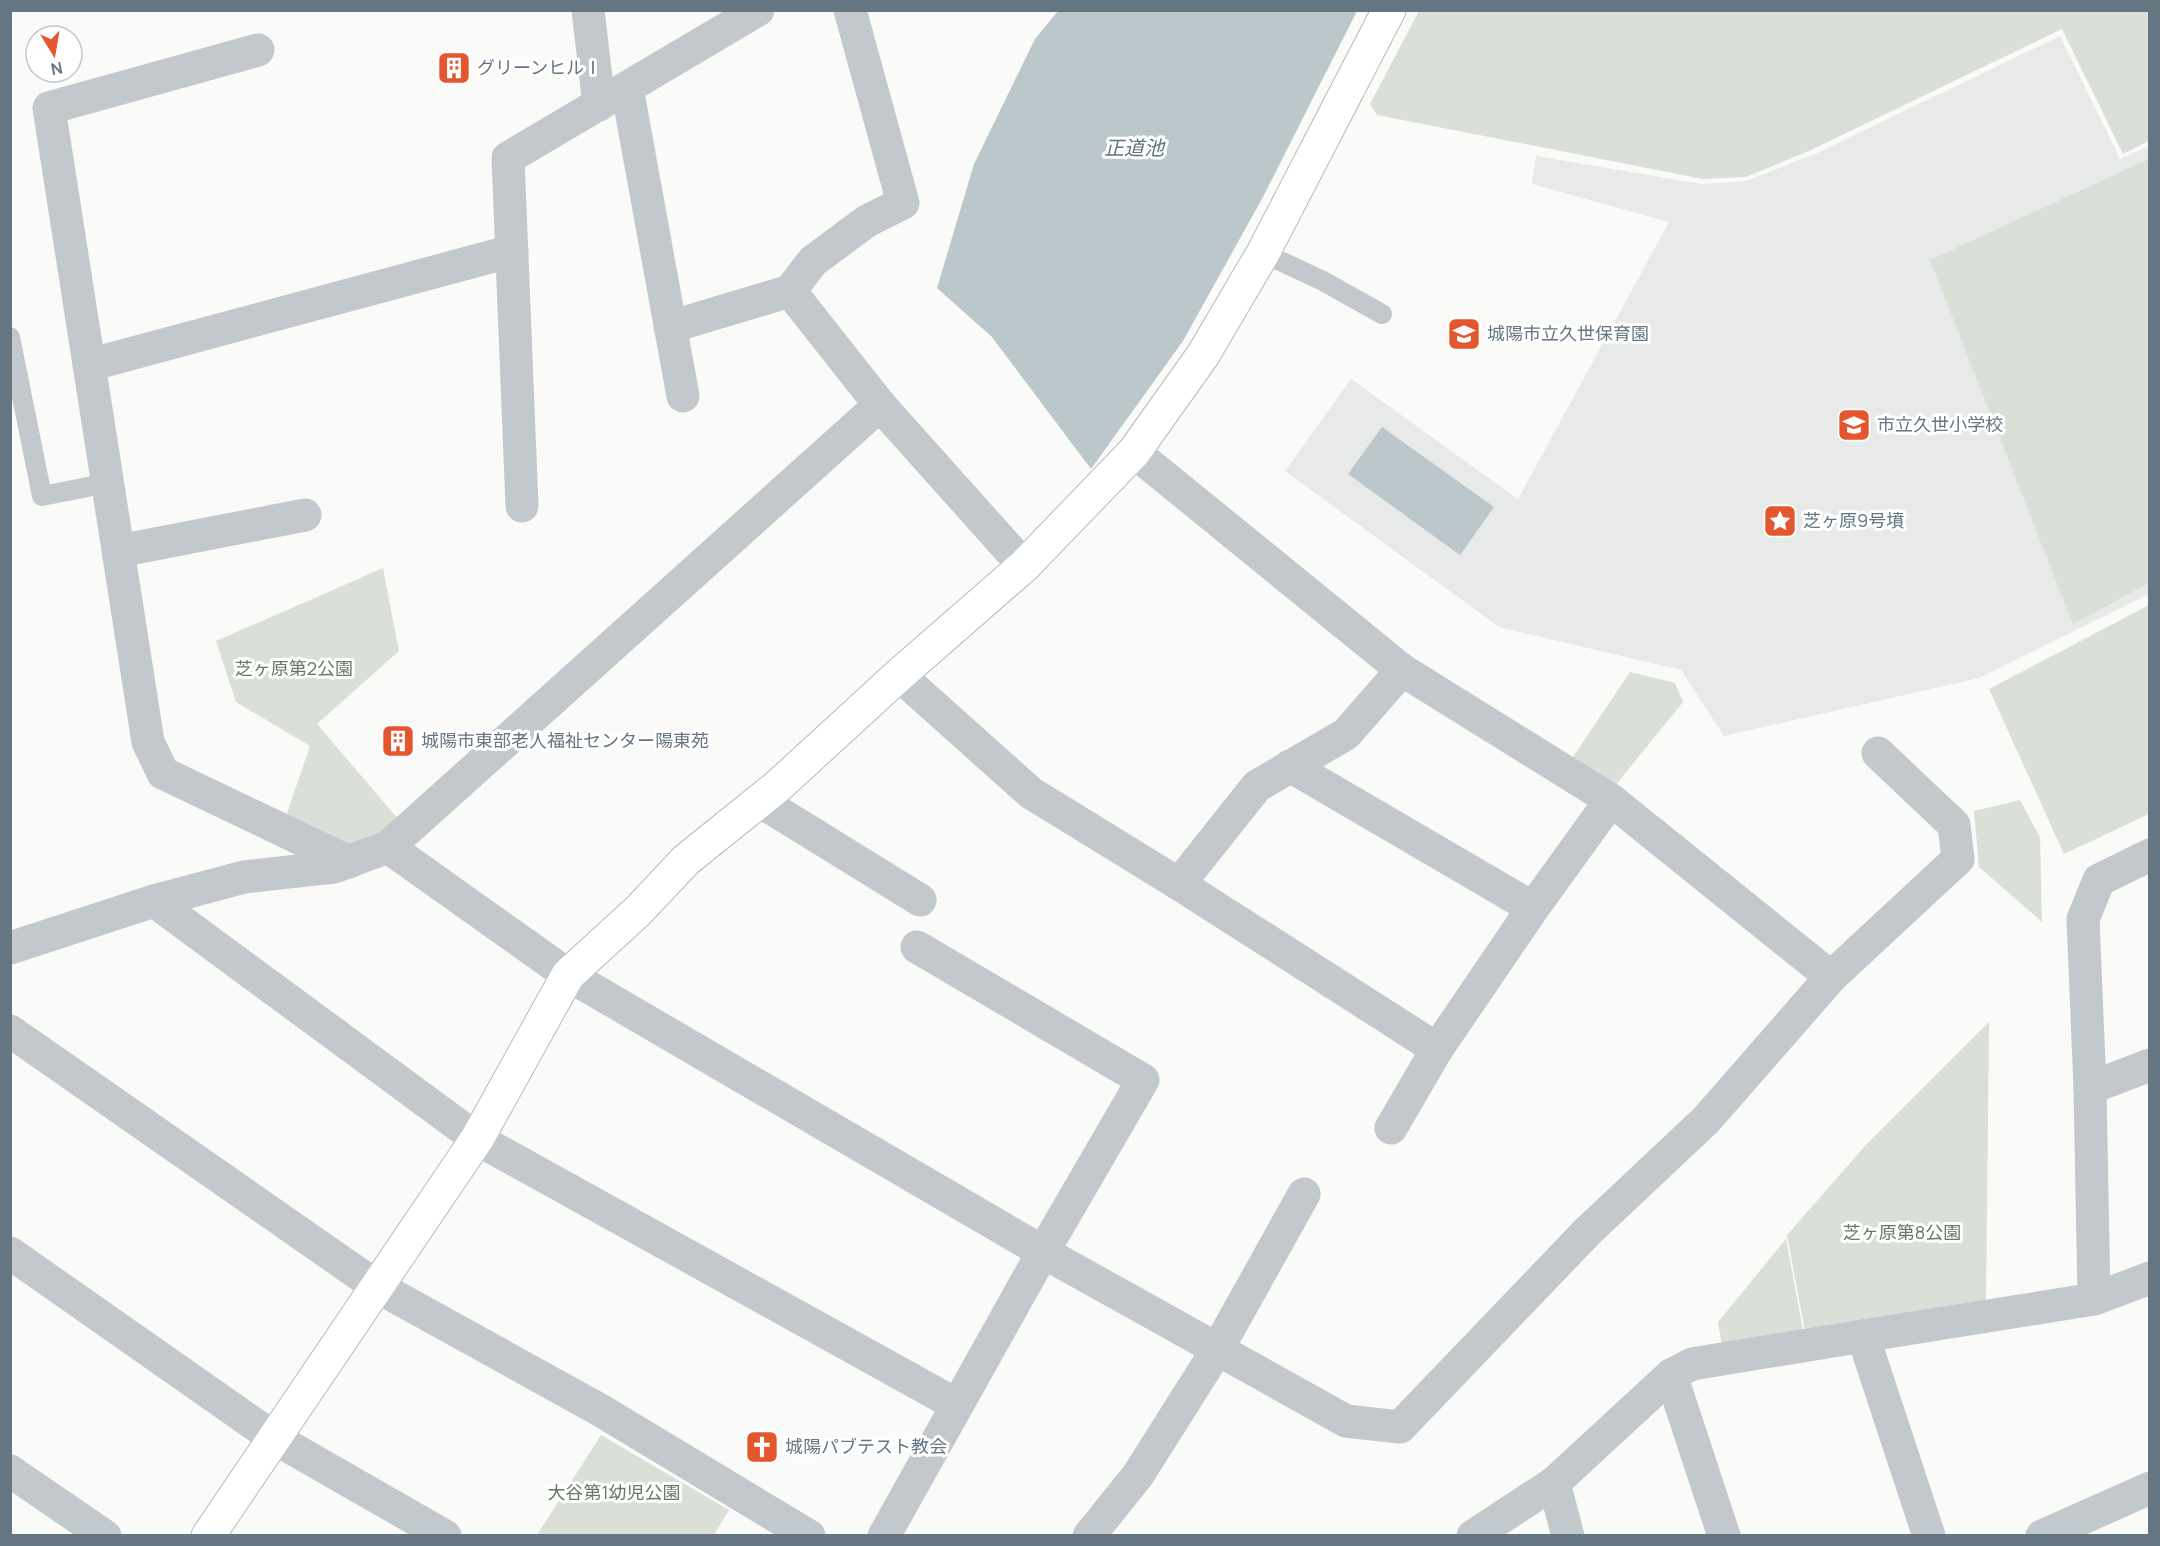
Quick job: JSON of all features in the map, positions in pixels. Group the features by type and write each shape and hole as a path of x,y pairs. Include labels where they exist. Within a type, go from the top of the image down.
{"street":[{"path":"588,10 599,105"},
{"path":"522,506 508,158 758,10"},
{"path":"670,327 790,291 813,261 867,222 903,203 850,10"},
{"path":"208,1536 477,1139 568,975 638,911 686,860 760,801 1024,566 1134,452 1203,355 1263,253 1389,10"},
{"path":"258,50 49,108 148,742 163,773 349,862"},
{"path":"627,88 683,396"},
{"path":"89,365 512,251"},
{"path":"790,291 880,405 1024,566"},
{"path":"10,948 154,901 244,877 334,867 388,848 880,405"},
{"path":"1134,452 1402,670 1611,800 1831,976"},
{"path":"119,551 305,515"},
{"path":"1179,884 1257,786 1346,735 1402,670"},
{"path":"899,675 1031,793 1179,884 1437,1049"},
{"path":"388,848 568,975 1044,1252 1346,1421 1400,1427 1588,1231 1706,1120 1831,976 1958,860 1954,825 1878,753"},
{"path":"1290,766 1533,908"},
{"path":"1391,1128 1437,1049 1533,908 1611,800"},
{"path":"760,801 920,900"},
{"path":"2094,1299 2090,1088 2083,920 2099,880 2150,855"},
{"path":"154,901 477,1139 957,1406"},
{"path":"884,1536 1143,1080 917,947"},
{"path":"10,1031 376,1286 600,1410 809,1536"},
{"path":"2090,1088 2150,1065"},
{"path":"1089,1536 1138,1475 1217,1350 1304,1194"},
{"path":"10,1253 274,1438 445,1536"},
{"path":"1473,1536 1554,1483 1671,1375 1692,1364 2094,1299 2150,1278"},
{"path":"1863,1336 1929,1536"},
{"path":"1671,1375 1724,1536"},
{"path":"10,1471 105,1536"},
{"path":"1554,1483 1568,1536"},
{"path":"2042,1536 2150,1488"}],"lane":[{"path":"1263,253 1323,281 1382,314"},
{"path":"10,337 42,496 108,483"}],"shaded area":[{"name":"市立久世小学校","path":"2060,36 2120,159 2149,146 2149,594 1979,678 1724,736 1681,670 1499,627 1285,471 1351,379 1518,499 1669,222 1532,184 1536,156 1701,184 1746,181 1815,154"}],"green space":[{"path":"1419,11 2149,11 2149,141 2123,154 2062,29 1811,150 1746,177 1703,179 1377,115 1370,104"},
{"path":"2149,159 2149,583 2073,624 1930,260"},
{"name":"芝ヶ原第2公園","path":"383,568 399,651 317,724 399,820 381,838 351,849 285,819 310,746 236,702 216,641"},
{"path":"2149,605 2149,814 2064,854 1989,689"},
{"path":"1630,672 1675,683 1683,702 1614,787 1571,760"},
{"path":"2020,800 2040,837 2042,922 1979,867 1974,811"},
{"name":"芝ヶ原第8公園","path":"1989,1022 1986,1304 1806,1337 1787,1235 1865,1146"},
{"path":"1786,1239 1803,1330 1722,1345 1718,1322"},
{"name":"大谷第1幼児公園","path":"601,1435 729,1510 714,1535 537,1535"}],"water":[{"name":"正道池","path":"1058,11 1357,11 1263,197 1183,341 1091,469 992,337 937,288 974,164 1035,39"},
{"path":"1382,427 1494,507 1460,555 1348,474"}],"place":[{"name":"グリーンヒルⅠ","path":"454,68"},
{"name":"城陽市立久世保育園","path":"1464,334"},
{"name":"市立久世小学校","path":"1854,425"},
{"name":"芝ヶ原9号墳","path":"1780,521"},
{"name":"城陽市東部老人福祉センター陽東苑","path":"398,741"},
{"name":"城陽パブテスト教会","path":"762,1447"}]}
